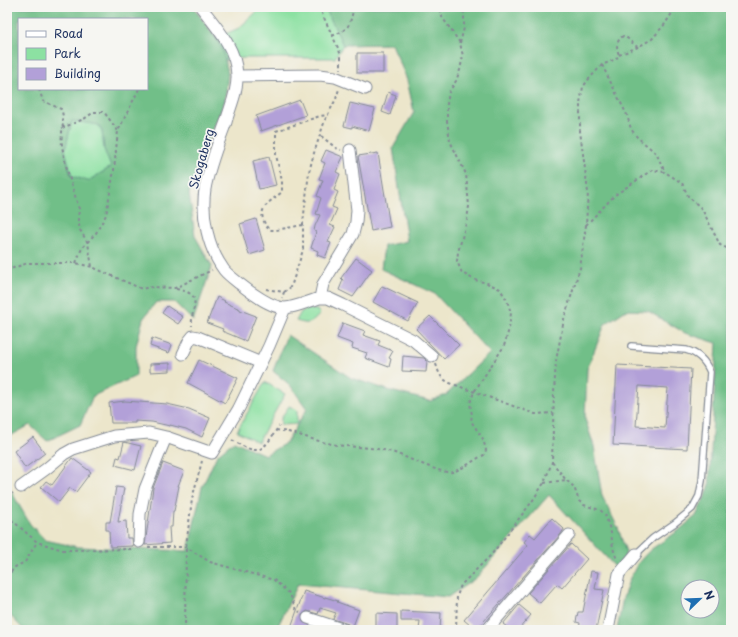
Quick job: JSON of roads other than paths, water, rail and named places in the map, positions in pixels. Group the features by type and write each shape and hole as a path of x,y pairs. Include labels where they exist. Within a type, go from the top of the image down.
{"street":[{"name":"Skogaberg","path":"201,7 224,36 236,62 238,76 236,90 209,173 204,203 210,241 216,256 225,270 242,286 260,298 282,307"},
{"path":"238,76 299,74 320,75 335,77 365,89"},
{"path":"320,298 323,284 353,234 356,222 357,210 350,150"},
{"path":"21,487 64,454 73,449 114,436 149,433 166,437 212,453 239,408 261,363 282,307 320,298 328,298 413,340 432,356"},
{"path":"183,354 193,336 261,363"},
{"path":"139,546 140,514 145,489 166,437"},
{"path":"487,630 569,535"},
{"path":"608,630 619,574 636,554"},
{"path":"308,618 345,630"}],"lane":[{"path":"631,346 686,350 693,352 703,359 710,372 702,481 699,496 692,509 685,516 653,538 636,554"}]}
